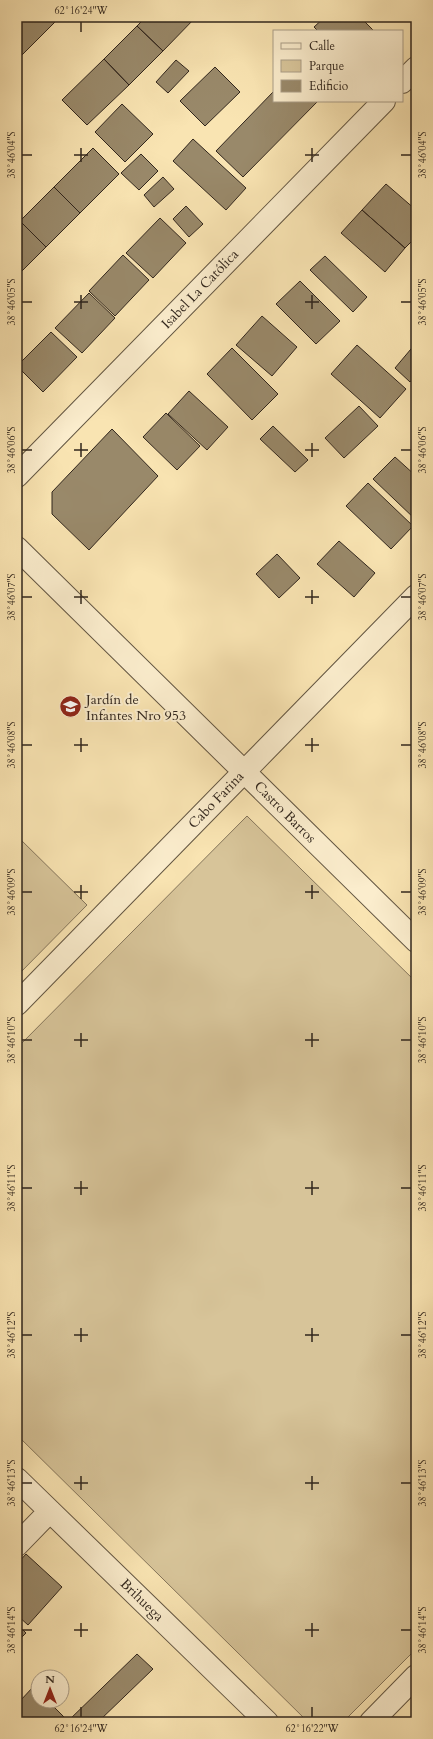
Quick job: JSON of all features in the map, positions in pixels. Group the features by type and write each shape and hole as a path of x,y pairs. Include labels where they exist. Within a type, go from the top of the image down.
{"street":[{"path":"403,81 416,68"},
{"name":"Isabel La Católica","path":"17,476 383,102"},
{"name":"Castro Barros","path":"17,548 416,941"},
{"name":"Cabo Farina","path":"17,1004 416,596"},
{"name":"Brihuega","path":"17,1479 267,1722"},
{"path":"17,1546 50,1511"},
{"path":"370,1722 416,1676"}],"green space":[{"path":"247,816 416,982 416,1649 343,1722 308,1722 17,1435 17,1048"},
{"path":"17,836 87,905 17,976"}],"building":[{"path":"17,17 50,17 55,22 20,57 17,54"},
{"path":"146,17 196,17 163,51 137,26"},
{"path":"325,17 360,17 373,30 317,30 314,27"},
{"path":"137,26 163,51 129,85 104,59"},
{"path":"104,59 129,85 87,125 62,100"},
{"path":"176,60 189,71 168,93 156,82"},
{"path":"215,67 240,92 205,126 180,101"},
{"path":"273,92 273,102 317,102 243,177 216,151"},
{"path":"122,104 153,134 125,162 95,132"},
{"path":"193,139 246,188 226,210 173,161"},
{"path":"93,148 119,174 80,213 54,187"},
{"path":"141,154 158,171 139,190 121,173"},
{"path":"163,177 174,189 154,207 144,195"},
{"path":"386,184 416,210 416,237 405,248 362,210"},
{"path":"54,187 80,213 46,247 20,221"},
{"path":"186,206 203,224 189,237 173,219"},
{"path":"362,210 405,248 385,272 341,233"},
{"path":"160,218 186,243 153,278 126,253"},
{"path":"20,221 46,247 17,276 17,224"},
{"path":"123,255 149,280 115,316 89,291"},
{"path":"325,256 367,297 353,312 310,270"},
{"path":"300,281 340,321 316,344 276,304"},
{"path":"89,293 115,318 82,353 55,328"},
{"path":"262,316 297,347 272,376 236,345"},
{"path":"51,332 77,357 43,392 17,366"},
{"path":"416,343 416,375 410,382 395,368"},
{"path":"357,345 406,389 380,418 331,374"},
{"path":"232,348 278,394 252,420 207,374"},
{"path":"189,391 228,427 207,450 168,414"},
{"path":"359,406 378,426 344,458 325,438"},
{"path":"166,413 200,446 177,470 143,437"},
{"path":"273,426 308,460 295,472 260,439"},
{"path":"112,429 158,476 89,550 52,514 52,492"},
{"path":"395,457 416,476 416,520 373,479"},
{"path":"368,483 413,526 391,549 346,506"},
{"path":"339,541 375,573 354,597 317,564"},
{"path":"277,554 300,578 279,598 256,574"},
{"path":"26,1554 62,1587 28,1625 17,1615 17,1564"},
{"path":"17,1624 26,1633 17,1642"},
{"path":"137,1654 153,1669 98,1722 67,1722"},
{"path":"30,1690 30,1709 56,1709 65,1718 61,1722 17,1722 17,1698 20,1701"}],"place":[{"name":"Jardín de Infantes Nro 953","path":"70,707"}]}
